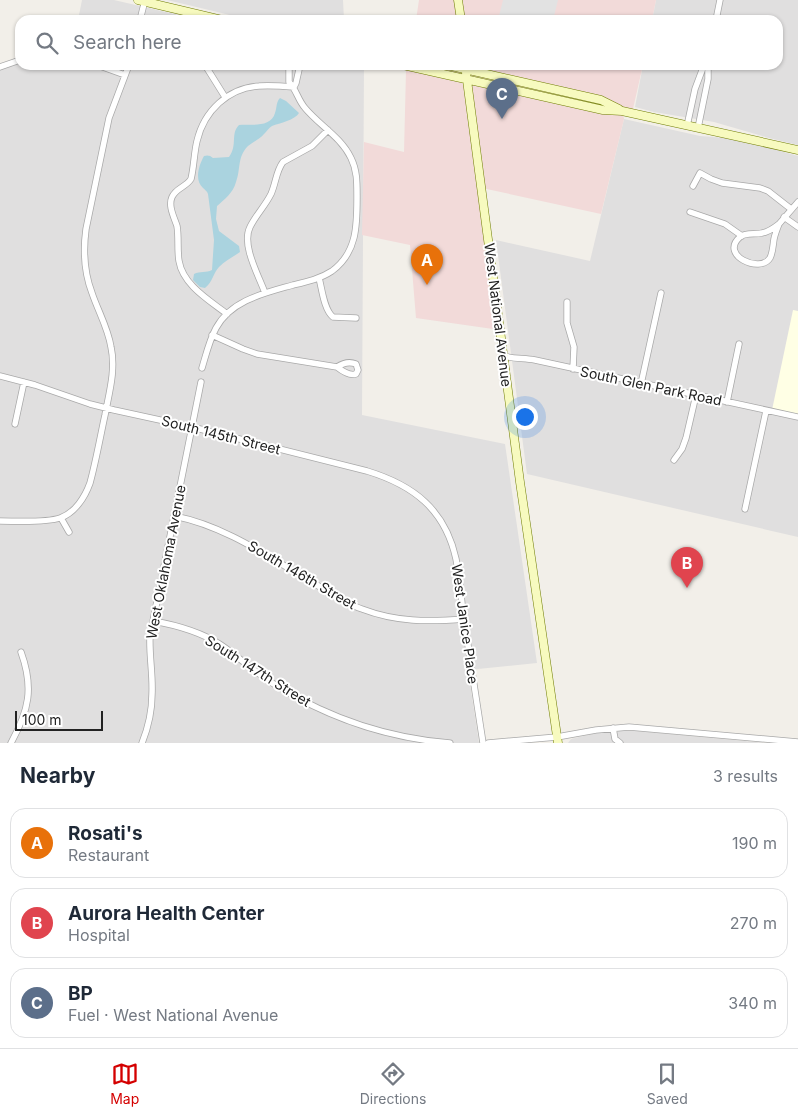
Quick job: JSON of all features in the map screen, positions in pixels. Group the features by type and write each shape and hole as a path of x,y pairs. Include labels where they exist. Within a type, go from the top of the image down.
{"main road":[{"path":"142,0 202,15"},
{"path":"458,0 460,15"},
{"path":"424,70 603,110 622,111 798,150"},
{"name":"West National Avenue","path":"466,70 520,482 557,740"},
{"path":"478,70 601,100 622,111"}],"street":[{"path":"140,15 142,0"},
{"path":"717,15 720,0"},
{"path":"0,67 15,62"},
{"path":"111,70 125,75"},
{"path":"0,521 61,518 79,503 88,489 96,459 113,372 112,347 88,281 84,262 84,245 110,118 127,70"},
{"path":"208,70 225,97"},
{"path":"202,368 216,327 227,314 243,301 319,278 335,269 349,251 355,236 357,221 354,163 342,143 305,107 294,87 289,82 289,70"},
{"path":"294,87 299,70"},
{"path":"687,126 695,88 702,70"},
{"path":"698,128 708,79 708,70"},
{"path":"227,314 186,278 179,260 179,238 170,201 179,188 190,182 201,129 212,109 225,97 239,90 258,86 294,87"},
{"path":"265,293 248,247 247,238 250,228 272,191 281,165 312,146 328,130"},
{"path":"693,186 700,173 722,183 768,190 791,209"},
{"path":"779,224 771,256 765,262 756,264 745,262 736,255 735,246 738,238 745,234 769,232 779,224 798,202"},
{"path":"690,212 725,224 742,236"},
{"path":"784,217 798,226"},
{"path":"319,278 330,315 333,317 356,318"},
{"path":"641,384 661,293"},
{"path":"567,302 567,323 574,347 573,369"},
{"path":"212,336 258,354 337,367"},
{"path":"727,402 739,344"},
{"name":"South Glen Park Road","path":"504,356 523,358 798,417"},
{"name":"South 145th Street","path":"0,376 43,387 90,404 192,427 378,474 414,492 433,510"},
{"path":"15,424 24,382"},
{"name":"West Oklahoma Avenue","path":"142,743 152,705 150,648 153,621 201,382"},
{"path":"674,460 682,449 686,438 696,395"},
{"path":"745,509 766,411"},
{"name":"West Janice Place","path":"433,510 445,528 453,549 483,743"},
{"name":"South 146th Street","path":"174,516 198,522 227,533 360,609 382,616 414,621 464,619"},
{"path":"61,518 69,532"},
{"name":"South 147th Street","path":"153,621 205,636 223,646 275,685 334,716 391,734 433,742 450,743"},
{"path":"11,743 21,724 28,697 28,675 21,652"},
{"path":"488,743 557,740 613,728 629,727 798,742"},
{"path":"613,728 615,739 620,743"}],"shaded area":[{"path":"82,0 114,0 178,15 79,15"},
{"path":"167,0 343,0 344,15 230,15"},
{"path":"419,0 656,0 653,15 417,15"},
{"path":"503,0 558,0 554,15 499,15"},
{"path":"656,0 798,0 798,145 714,122 635,107 642,70 783,70 783,15 653,15"},
{"path":"15,64 15,70 364,70 362,415 505,444 537,663 468,670 479,743 0,743 0,69"},
{"path":"642,70 632,113 623,112 624,119 601,214 482,188 500,330 416,318 410,245 362,235 364,142 404,152 406,71"},
{"path":"624,119 700,136 726,138 798,156 798,537 527,474 496,240 590,261"},
{"path":"793,310 798,311 798,415 772,410"},
{"path":"622,731 766,743 568,743 571,739 601,732"}],"water":[{"path":"280,98 299,113 291,119 272,126 248,146 242,154 235,186 217,206 216,219 219,231 239,246 240,252 219,267 205,288 200,287 193,280 194,274 212,270 214,240 208,194 200,185 198,177 202,160 206,155 213,158 229,157 232,153 236,128 239,125 260,124 269,121 273,118"}],"place":[{"name":"BP","path":"502,119"},
{"name":"Rosati's","path":"427,285"},
{"name":"Aurora Health Center","path":"687,588"}]}
